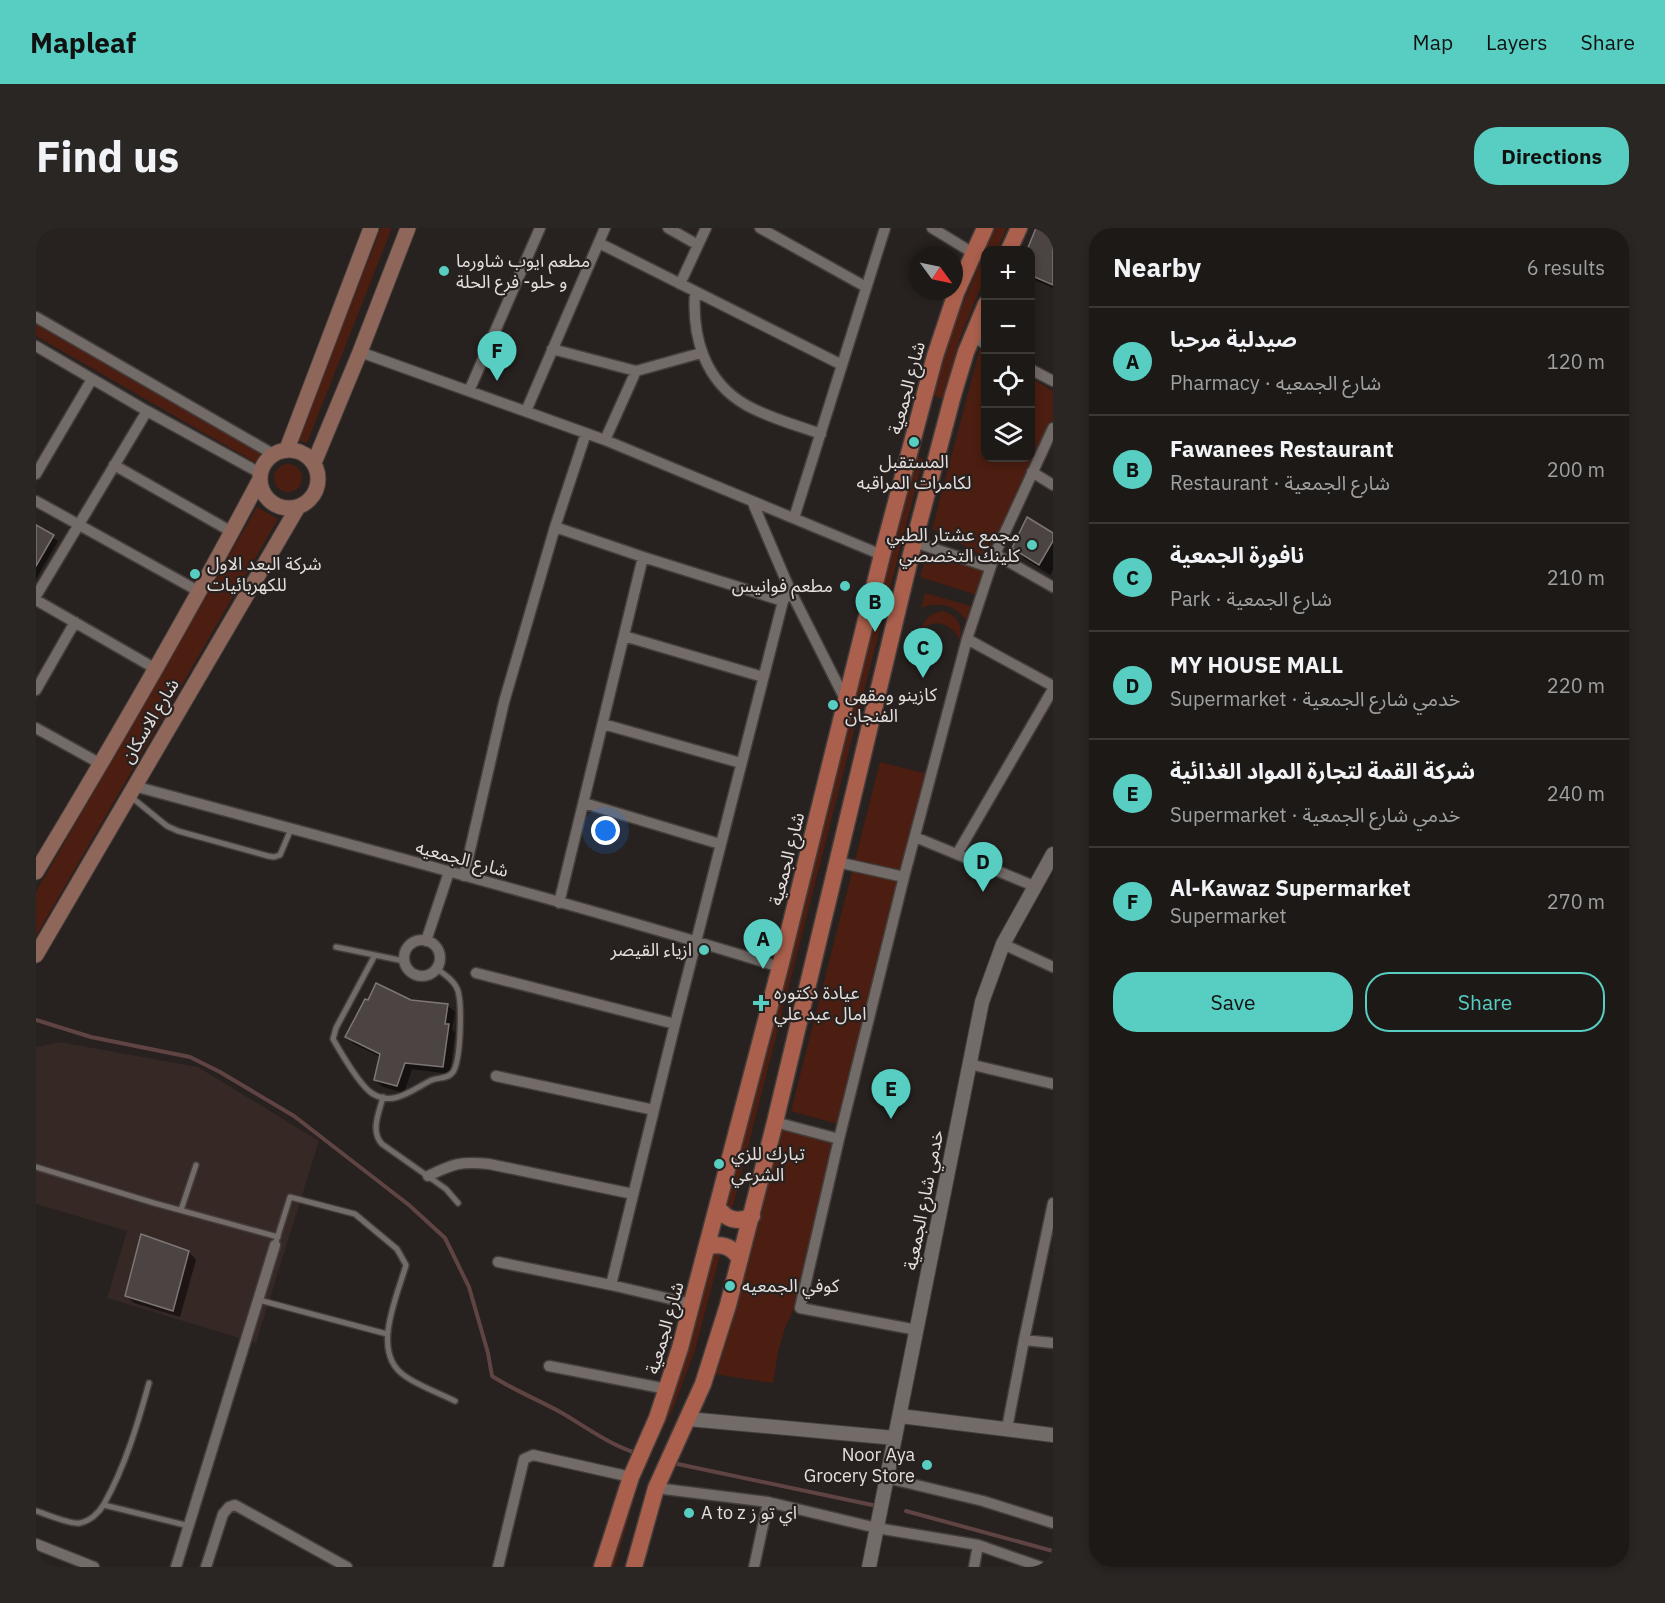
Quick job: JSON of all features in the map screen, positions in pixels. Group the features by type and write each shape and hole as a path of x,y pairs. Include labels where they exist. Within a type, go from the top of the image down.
{"main road":[{"path":"280,452 371,228"},
{"path":"314,463 408,228"},
{"name":"شارع الجمعية","path":"602,1567 631,1477 668,1389 780,968 882,555 923,400 948,316 985,228"},
{"path":"1011,246 1019,228"},
{"path":"634,1567 656,1488 704,1384 728,1305 775,1122 914,542 949,408 979,340"},
{"path":"923,400 934,409 949,408"},
{"path":"280,452 302,452 314,463 318,477 315,492 305,504 283,508 269,501 261,488 260,477 267,459 280,452"},
{"path":"909,455 924,455 935,465"},
{"name":"شارع الاسكان","path":"36,872 200,592 260,477"},
{"name":"شارع الاسكان","path":"36,955 298,507"},
{"path":"718,1208 733,1220 752,1216"},
{"path":"707,1247 726,1246 732,1249 740,1259"}],"street":[{"path":"469,391 540,228"},
{"path":"526,411 605,228"},
{"path":"668,228 698,245"},
{"path":"680,284 706,228"},
{"path":"760,228 866,287"},
{"path":"794,518 885,228"},
{"path":"932,228 973,253"},
{"path":"599,243 842,366"},
{"path":"695,292 694,316 701,353 714,375 746,405 820,434"},
{"path":"36,318 280,452"},
{"path":"37,349 260,477"},
{"path":"552,349 636,372 701,353"},
{"path":"360,352 605,440 882,555"},
{"path":"605,440 636,372"},
{"path":"1035,372 1053,381"},
{"path":"36,474 92,379"},
{"path":"147,411 36,598 156,669"},
{"path":"917,1330 800,1308 904,877 967,639 989,567 1053,428"},
{"path":"464,876 504,702 555,527 586,433"},
{"path":"114,465 232,532"},
{"path":"1032,472 1053,485"},
{"path":"36,501 200,592"},
{"path":"752,501 790,590 846,703"},
{"path":"555,527 783,601"},
{"path":"914,542 989,567"},
{"path":"995,554 1053,587"},
{"path":"559,903 643,557"},
{"path":"611,1285 763,677 783,601 790,590"},
{"path":"36,690 75,622"},
{"path":"624,636 763,677"},
{"path":"957,854 1053,688 967,639"},
{"path":"603,724 741,763"},
{"path":"36,729 101,764"},
{"name":"شارع الجمعيه","path":"131,790 291,829 464,876 696,941 780,968"},
{"path":"584,803 720,844"},
{"path":"915,837 1034,886"},
{"name":"خدمي شارع الجمعية","path":"869,1567 982,1002 1003,944 1053,855"},
{"path":"837,862 904,877"},
{"path":"426,941 449,872"},
{"path":"417,940 426,941 437,949 439,960 436,968 429,974 417,975 407,969 404,961 405,952 408,946 417,940"},
{"path":"1003,944 1053,967"},
{"path":"476,973 675,1024"},
{"path":"969,1064 1053,1084"},
{"path":"496,1076 654,1110"},
{"path":"775,1122 839,1139"},
{"path":"428,1176 456,1163 469,1162 489,1164 633,1194"},
{"path":"1007,1428 1053,1203"},
{"path":"177,1567 277,1241"},
{"path":"498,1262 692,1304"},
{"path":"1024,1340 1053,1343"},
{"path":"549,1366 668,1389"},
{"path":"900,1416 1053,1435"},
{"path":"688,1419 895,1438"},
{"path":"498,1567 524,1458 533,1455 631,1477"},
{"path":"887,1478 983,1501 1053,1523"},
{"path":"656,1488 768,1502 877,1528 978,1545 1041,1567"},
{"path":"754,1567 768,1502"},
{"path":"206,1567 223,1514 229,1507 235,1505 347,1567"},
{"path":"36,1544 94,1567"},
{"path":"974,1567 978,1545"}],"lane":[{"path":"131,790 167,826 268,856 280,855 291,829"},
{"path":"336,947 404,961"},
{"path":"375,955 336,1028 333,1039 357,1078 374,1095 383,1097 395,1098 409,1094 432,1080 448,1077 454,1072 461,1018 458,991 454,983 436,968"},
{"path":"383,1097 375,1130 376,1137 381,1144 446,1189 458,1203"},
{"path":"181,1210 196,1165"},
{"path":"36,1167 277,1241 290,1197 355,1214 397,1249 406,1265 387,1334 387,1350 392,1364 405,1376 455,1401"},
{"path":"259,1300 387,1334"},
{"path":"36,1511 77,1524 92,1519 104,1505 136,1426 149,1383"},
{"path":"104,1505 189,1527"}],"shaded area":[{"path":"381,228 392,228 307,443 297,440"},
{"path":"995,228 1007,228 999,246 987,246"},
{"path":"981,261 981,287 959,341 946,392 943,398 939,398 932,394 949,336"},
{"path":"36,324 261,454 256,463 36,336"},
{"path":"980,348 981,462 1035,462 1035,380 1053,391 1053,427 990,559 932,529"},
{"path":"920,457 923,459 733,1206 729,1209 723,1205 914,463"},
{"path":"288,464 298,468 302,478 298,488 288,492 278,488 274,478 278,468"},
{"path":"257,507 278,519 36,936 36,892"},
{"path":"928,550 989,569 980,596 920,577"},
{"path":"925,593 971,606 967,621 957,611 947,606 935,605 921,608"},
{"path":"943,611 956,618 961,630 960,640 957,634 943,624 932,624 921,630 929,617"},
{"path":"880,762 932,775 844,1126 791,1111"},
{"path":"60,1042 198,1067 319,1141 256,1343 107,1298 127,1231 36,1204 36,1047"},
{"path":"777,1126 841,1139 797,1302 785,1328 778,1352 773,1383 714,1374"},
{"path":"711,1249 717,1249 720,1255 695,1350 673,1409 644,1463 615,1567 607,1567"}],"building":[{"path":"1036,228 1053,228 1053,285 1035,277 1035,246 1029,246"},
{"name":"مجمع عشتار الطبي كلينك التخصصي","path":"1027,517 1053,533 1053,541 1039,565 1012,548"},
{"path":"36,525 54,535 36,566"},
{"path":"376,983 411,1000 448,1004 445,1024 449,1024 443,1067 405,1063 397,1086 374,1080 380,1054 345,1037"},
{"path":"141,1234 189,1251 173,1311 125,1296"}],"waterway":[{"path":"36,1020 91,1037 190,1057 294,1116 409,1205 445,1238 469,1287 488,1353 492,1376 562,1413 607,1441 636,1453"},
{"path":"673,1463 877,1506"},
{"path":"906,1511 1053,1551"}],"place":[{"name":"مطعم ايوب شاورما و حلو- فرع الحلة","path":"444,271"},
{"name":"Al-Kawaz Supermarket","path":"497,381"},
{"name":"المستقبل لكامرات المراقبه","path":"914,442"},
{"name":"مجمع عشتار الطبي كلينك التخصصي","path":"1032,545"},
{"name":"شركة البعد الاول للكهربائيات","path":"195,574"},
{"name":"مطعم فوانيس","path":"845,586"},
{"name":"Fawanees Restaurant","path":"875,632"},
{"name":"نافورة الجمعية","path":"923,678"},
{"name":"كازينو ومقهى الفنجان","path":"833,705"},
{"name":"MY HOUSE MALL","path":"983,892"},
{"name":"ازياء القيصر","path":"704,950"},
{"name":"صيدلية مرحبا","path":"763,969"},
{"name":"عيادة دكتوره امال عبد علي","path":"761,1003"},
{"name":"شركة القمة لتجارة المواد الغذائية","path":"891,1119"},
{"name":"تبارك للزي الشرعي","path":"719,1164"},
{"name":"كوفي الجمعيه","path":"730,1286"},
{"name":"Noor Aya Grocery Store","path":"927,1465"},
{"name":"A to z اي تو ز","path":"689,1513"}]}
